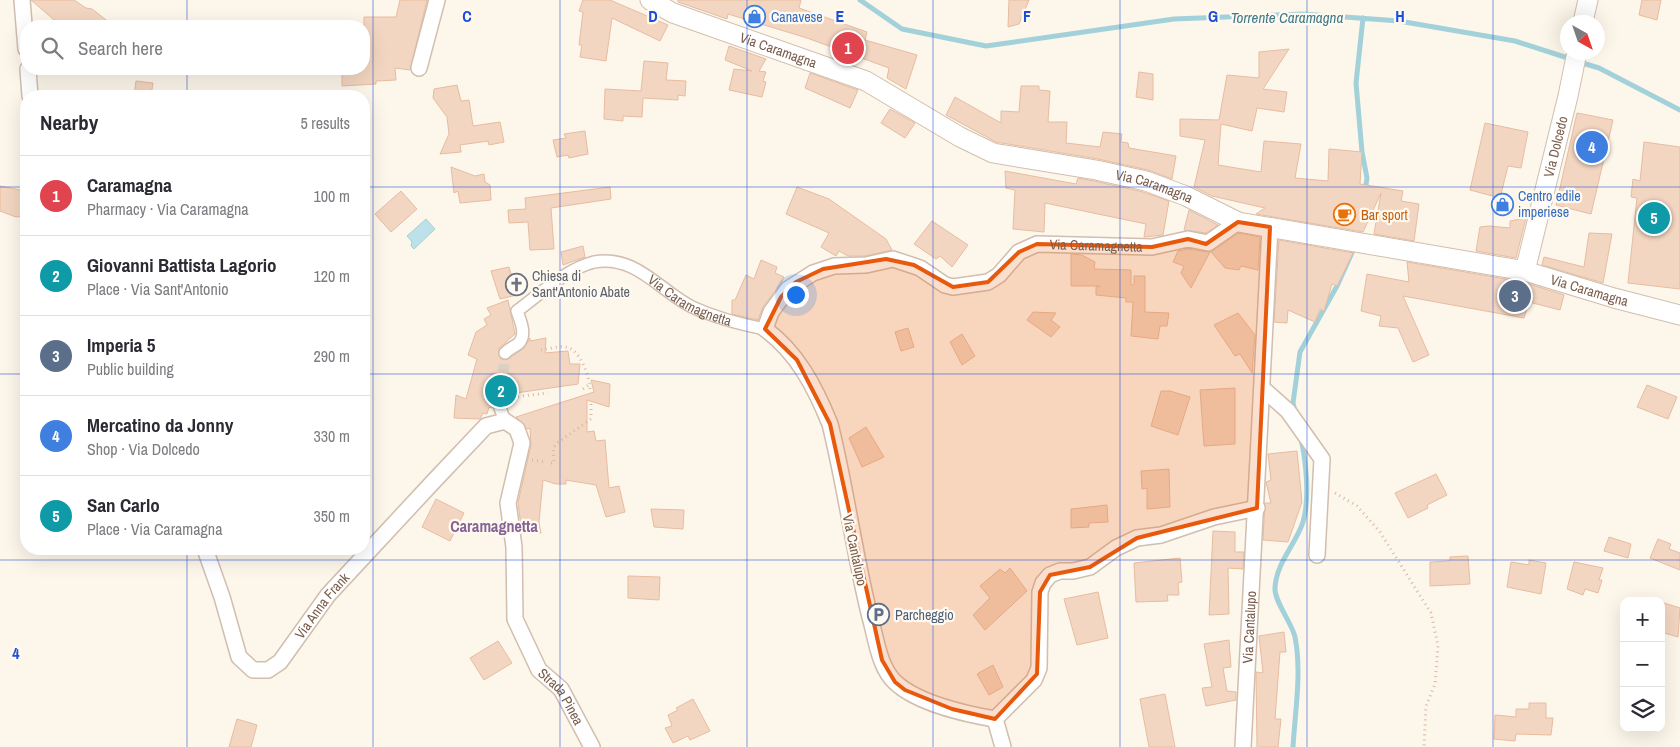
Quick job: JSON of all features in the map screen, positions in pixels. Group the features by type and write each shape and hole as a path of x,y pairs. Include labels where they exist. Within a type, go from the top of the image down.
{"street":[{"path":"22,0 24,20"},
{"path":"419,68 437,0"},
{"name":"Via Caramagna","path":"650,0 673,13 866,81 960,137 993,153 1096,170 1146,181 1186,196 1238,222 1525,271 1614,298 1680,315"},
{"path":"1585,15 1588,0"},
{"name":"Via Dolcedo","path":"1525,271 1575,60"},
{"path":"28,75 30,90"},
{"name":"Via Caramagnetta","path":"505,359 519,344 521,339 523,328 517,311 564,277 593,263 613,262 632,267 690,306 726,321 765,328 771,312 788,289 813,273 834,266 866,265 893,259 920,268 945,285 954,288 988,282 999,275 1019,252 1037,244 1152,247 1188,239 1208,243 1238,222"},
{"name":"Via Cantalupo","path":"1243,747 1257,508 1270,228"},
{"name":"Via Cantalupo","path":"765,328 782,341 797,360 821,401 830,424 864,591 882,660 887,672 895,682 916,695 952,709 995,719"},
{"path":"1262,388 1288,411 1303,435 1314,445 1322,459 1318,555"},
{"path":"501,393 505,421"},
{"name":"Via Anna Frank","path":"370,549 486,426 505,421"},
{"name":"Strada Pinea","path":"505,421 517,430 522,443 508,503 514,547 515,619 540,670 561,689 592,747"},
{"path":"1002,747 995,719 1037,674 1040,592 1043,582 1050,575 1060,570 1073,571 1090,566 1110,552 1138,538 1161,535 1214,517 1257,508"},
{"name":"Via Anna Frank","path":"206,555 222,598 239,657 242,662 253,670 268,670 280,662 328,595 365,555"}],"path":[{"path":"541,350 564,347 572,350 582,363 590,384 590,390"},
{"path":"582,389 590,384"},
{"path":"501,393 548,393"},
{"path":"551,463 554,463 553,448 557,443 591,419 591,401"},
{"path":"1322,485 1357,506 1363,512 1380,532 1431,613 1438,646 1435,684 1426,706 1424,747"}],"highlighted area":[{"path":"1238,222 1270,227 1257,508 1137,538 1090,567 1050,575 1040,592 1037,674 995,719 952,709 905,690 895,682 882,660 830,424 797,360 765,329 781,297 796,282 823,269 886,259 914,265 953,287 988,282 1019,252 1037,244 1152,247 1188,239 1206,244"}],"water":[{"path":"426,219 435,229 414,249 411,246 412,242 407,236"}],"building":[{"path":"31,0 74,0 86,8 92,9 106,20 54,20"},
{"path":"400,0 427,0 410,70 395,68 396,80 376,81 376,84 342,86 342,75 370,75 370,20 364,20 364,17 396,17"},
{"path":"583,0 610,0 668,25 660,41 612,18 606,61 580,57 582,45 579,45 583,12 579,11"},
{"path":"678,0 801,0 799,8 867,32 865,40 917,55 906,89 887,78 889,68 807,38 728,14 727,19 678,2"},
{"path":"1009,0 1029,0 1019,24 1008,27"},
{"path":"1642,0 1661,0 1657,20 1639,15"},
{"path":"729,46 766,59 759,71 766,72 763,81 766,82 762,97 729,90 734,69 752,71 725,60"},
{"path":"1289,49 1263,89 1287,92 1284,112 1257,108 1252,131 1221,124 1218,165 1261,172 1264,141 1301,144 1295,178 1328,181 1329,149 1362,152 1360,184 1403,191 1401,201 1419,204 1414,241 1374,234 1381,193 1363,232 1256,214 1265,208 1212,196 1194,187 1205,140 1180,136 1180,119 1219,120 1227,75 1259,78 1259,52"},
{"path":"644,61 668,63 666,80 686,81 685,96 678,95 678,100 643,98 642,117 623,116 623,121 604,119 605,89 641,91"},
{"path":"1139,72 1153,74 1153,100 1136,97"},
{"path":"810,73 858,90 850,108 805,88"},
{"path":"136,81 153,83 152,90 135,90"},
{"path":"457,85 461,101 469,100 473,126 500,122 504,142 489,145 488,141 460,145 461,152 440,154 449,134 447,117 433,98 434,89"},
{"path":"1021,86 1039,86 1039,90 1050,91 1048,122 1067,122 1066,143 1100,147 1103,132 1122,134 1121,142 1128,143 1129,148 1176,156 1172,179 1148,170 1098,159 996,142 946,115 955,97 1001,123 1001,111 1019,112"},
{"path":"890,109 915,123 905,138 881,123"},
{"path":"1577,113 1613,120 1591,214 1556,205"},
{"path":"1485,123 1528,132 1521,168 1508,166 1500,198 1470,190"},
{"path":"585,131 588,154 569,158 568,155 557,157 553,140 566,138 564,134"},
{"path":"1644,142 1680,147 1680,289 1628,283 1637,198 1631,197 1633,179 1640,181"},
{"path":"451,167 475,176 484,174 485,182 490,185 491,200 460,203 458,191 454,193"},
{"path":"1005,171 1076,184 1078,178 1143,192 1169,201 1163,235 1144,237 1146,224 1045,203 1044,232 1013,229 1015,190 1006,188"},
{"path":"0,186 20,190 20,217 0,211"},
{"path":"610,187 611,199 551,208 554,249 530,250 528,222 509,223 508,210 526,209 525,198"},
{"path":"797,187 829,199 886,239 892,250 865,256 848,256 839,251 836,256 821,247 829,233 786,214"},
{"path":"401,191 417,209 391,232 375,214"},
{"path":"1189,210 1218,225 1206,233 1184,230"},
{"path":"1526,218 1516,258 1476,251 1480,227 1510,228 1510,221"},
{"path":"932,221 968,245 952,267 940,256 936,259 914,244"},
{"path":"1238,233 1260,237 1258,270 1241,266 1239,270 1225,268 1211,252"},
{"path":"1589,233 1612,234 1603,283 1542,265 1544,257 1584,267"},
{"path":"1279,240 1353,253 1337,286 1332,284 1324,311 1320,309 1315,322 1288,310 1287,323 1274,322"},
{"path":"583,246 585,257 563,265 561,252"},
{"path":"1188,249 1210,252 1191,288 1181,273 1184,266 1173,262 1178,251"},
{"path":"1071,254 1082,255 1095,262 1094,269 1131,270 1131,285 1134,285 1134,276 1145,276 1145,312 1169,313 1167,326 1160,326 1158,339 1131,336 1133,302 1126,302 1126,298 1096,295 1096,287 1100,286 1071,286"},
{"path":"761,260 777,267 775,273 784,277 781,283 763,307 758,320 732,314 732,300 735,300 746,275 754,279"},
{"path":"1407,262 1523,282 1564,295 1560,310 1529,302 1524,318 1403,296 1429,355 1413,362 1398,328 1379,326 1381,316 1361,311 1367,274 1409,282"},
{"path":"509,267 517,295 500,299 491,271"},
{"path":"508,300 515,334 499,348 500,358 504,360 510,358 524,348 530,338 530,341 546,338 545,353 568,351 570,364 580,364 578,384 509,394 509,384 499,381 495,387 492,408 489,407 487,414 483,413 480,419 454,418 456,395 466,399 477,359 468,355 476,332 487,325 484,319 491,315 487,308"},
{"path":"1033,312 1056,313 1051,320 1060,327 1051,337 1027,320"},
{"path":"1238,313 1255,335 1252,373 1240,354 1235,356 1214,325"},
{"path":"908,328 914,347 901,351 895,332"},
{"path":"962,334 975,356 962,365 950,342"},
{"path":"591,380 610,384 609,407 587,400 587,432 594,431 596,441 605,440 609,488 619,486 625,512 606,517 596,485 566,480 566,484 556,484 543,480 539,522 541,533 522,533 518,503 531,445 530,428 527,429 516,417 594,392"},
{"path":"1647,385 1677,397 1668,419 1637,407"},
{"path":"1235,388 1235,444 1204,446 1200,390"},
{"path":"1161,391 1170,391 1190,397 1178,435 1151,426"},
{"path":"866,427 884,457 862,467 849,438"},
{"path":"1297,451 1302,502 1288,542 1263,540 1265,503 1271,503 1266,482 1271,480 1268,454"},
{"path":"1169,469 1170,507 1147,509 1147,488 1142,489 1141,471"},
{"path":"1436,474 1447,495 1427,505 1428,508 1408,518 1395,493"},
{"path":"436,499 464,513 450,541 422,527"},
{"path":"1107,505 1108,522 1089,523 1089,527 1071,528 1071,509"},
{"path":"651,509 684,510 683,529 654,527"},
{"path":"1213,531 1235,532 1235,552 1244,552 1243,569 1228,568 1229,614 1209,615"},
{"path":"1609,537 1631,544 1628,558 1604,551"},
{"path":"1658,539 1671,544 1669,549 1680,553 1680,570 1650,558"},
{"path":"1468,556 1470,584 1430,586 1430,562 1450,561 1450,557"},
{"path":"1180,558 1182,582 1178,583 1179,595 1167,595 1168,601 1136,602 1134,563"},
{"path":"1529,560 1546,563 1541,594 1507,587 1511,562 1529,565"},
{"path":"1574,562 1603,568 1599,580 1602,580 1598,593 1585,589 1583,595 1567,589"},
{"path":"1010,568 1027,591 985,630 973,615 990,598 980,586 1000,569 1005,573"},
{"path":"628,576 660,577 659,600 628,598"},
{"path":"1098,592 1108,638 1077,645 1064,599"},
{"path":"1665,603 1680,608 1678,637 1665,633"},
{"path":"1284,632 1286,652 1280,652 1275,719 1281,719 1278,747 1257,747 1256,672 1263,673 1259,636"},
{"path":"1229,640 1231,667 1223,668 1227,691 1236,692 1236,700 1206,706 1202,688 1212,687 1204,644"},
{"path":"498,641 512,663 484,680 470,658"},
{"path":"993,665 1003,687 989,695 977,674"},
{"path":"1165,694 1175,747 1149,747 1140,699"},
{"path":"693,699 710,731 690,740 688,736 673,743 665,728 672,726 668,715 678,710 676,708"},
{"path":"1529,703 1546,703 1546,718 1553,718 1551,735 1516,734 1515,741 1494,739 1495,715 1516,717 1516,709 1529,709"},
{"path":"237,719 257,725 251,747 229,747"}],"waterway":[{"name":"Torrente Caramagna","path":"860,0 902,29 986,46 1174,19 1304,14 1399,21 1515,41 1560,55"},
{"path":"1363,18 1356,83 1362,152 1367,178 1365,191"},
{"name":"Torrente Caramagna","path":"1579,62 1599,68 1680,110"},
{"path":"1295,411 1293,403 1300,352 1337,286 1355,246"},
{"path":"1293,747 1298,678 1297,650 1293,631 1277,599 1275,588 1282,562 1300,530 1305,513 1306,480 1301,439"}],"tunnel":[{"path":"502,388 504,364"}],"place":[{"name":"Canavese","path":"755,17"},
{"name":"Caramagna","path":"848,48"},
{"name":"Mercatino da Jonny","path":"1592,147"},
{"name":"Centro edile imperiese","path":"1502,204"},
{"name":"Bar sport","path":"1345,215"},
{"name":"San Carlo","path":"1654,218"},
{"name":"Chiesa di Sant'Antonio Abate","path":"516,284"},
{"name":"Imperia 5","path":"1515,296"},
{"name":"Giovanni Battista Lagorio","path":"501,391"},
{"name":"Parcheggio","path":"879,615"}],"district":[{"name":"Caramagnetta","path":"494,526"}]}
